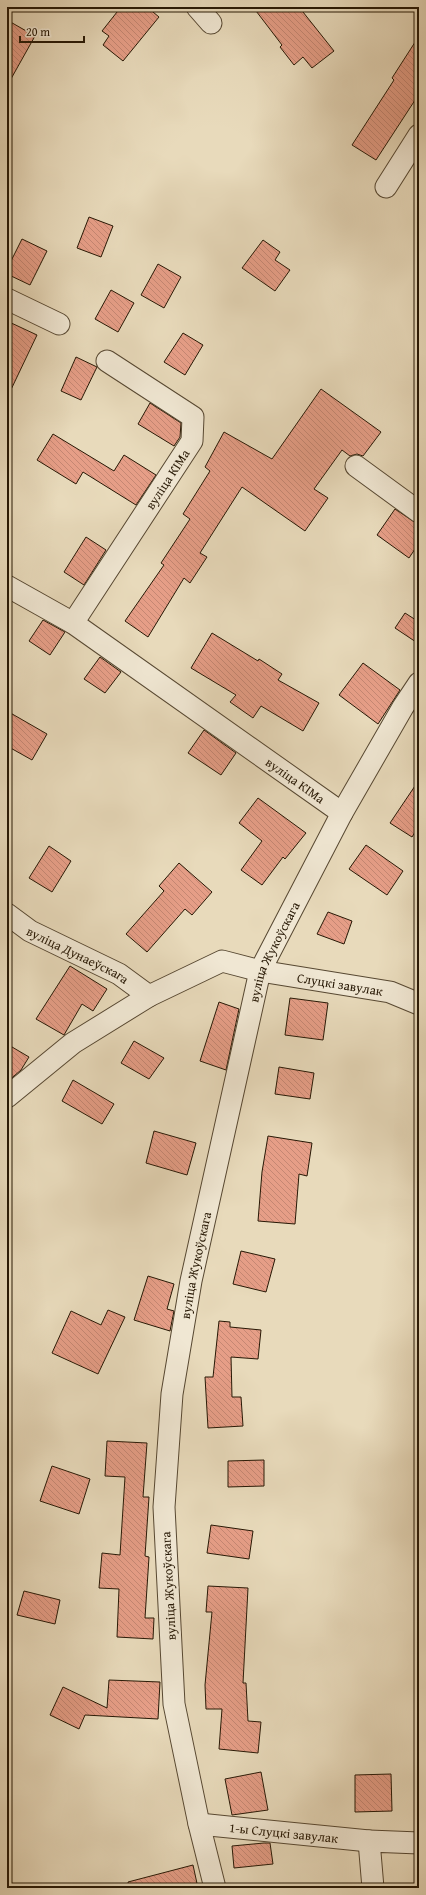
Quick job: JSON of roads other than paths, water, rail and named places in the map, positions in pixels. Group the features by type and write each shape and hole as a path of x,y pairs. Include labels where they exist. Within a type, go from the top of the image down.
{"street":[{"path":"197,7 211,23"},
{"path":"386,187 419,135"},
{"path":"7,299 59,324"},
{"name":"вуліца КІМа","path":"73,623 192,441 193,417 107,361"},
{"path":"356,466 419,512"},
{"name":"вуліца КІМа","path":"7,586 73,623 342,812"},
{"name":"вуліца Жукоўскага","path":"215,1888 199,1824 174,1704 164,1508 172,1394 190,1281 260,971 342,812 403,707 419,683"},
{"name":"вуліца Дунаеўскага","path":"7,914 30,931 119,974 150,996"},
{"name":"Слуцкі завулак","path":"7,1098 73,1043 150,996 222,961 260,971 390,992 419,1004"},
{"name":"1-ы Слуцкі завулак","path":"199,1824 369,1841"},
{"path":"373,1888 369,1841 419,1843"}]}
